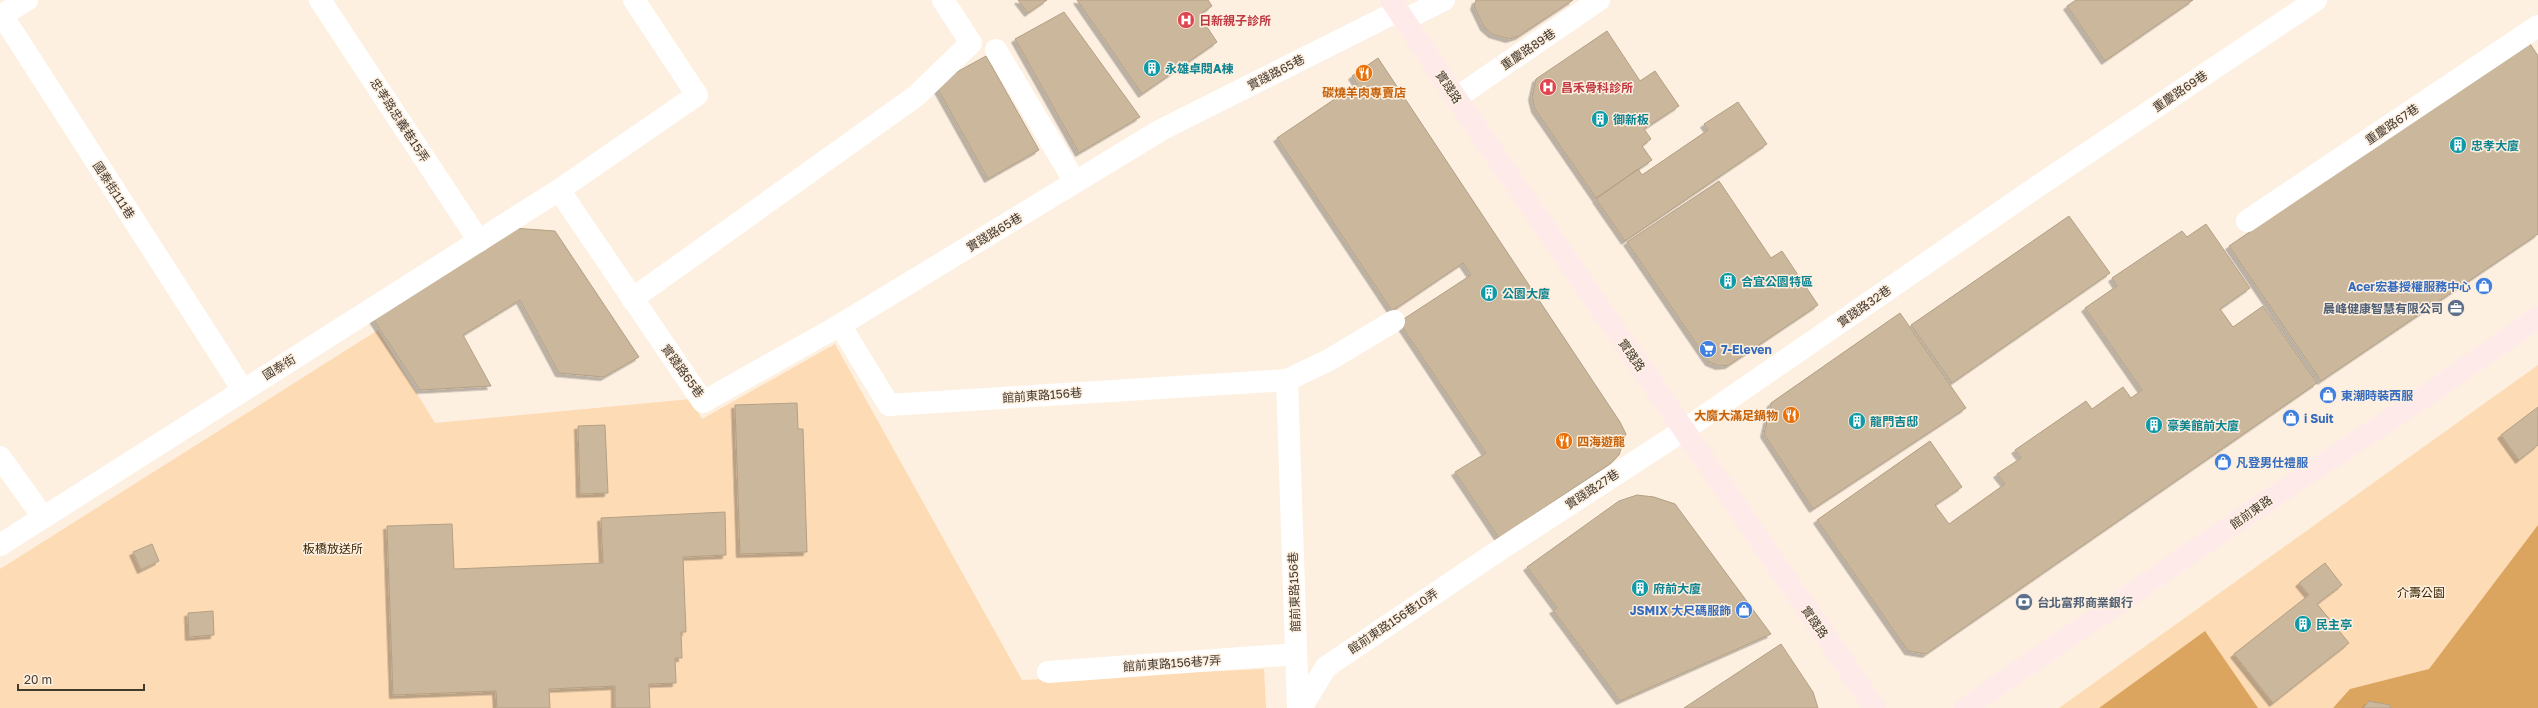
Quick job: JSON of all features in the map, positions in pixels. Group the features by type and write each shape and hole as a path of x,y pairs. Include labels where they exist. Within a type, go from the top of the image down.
{"street":[{"name":"國泰街111巷","path":"27,0 2,15 6,32 243,390"},
{"name":"忠孝路忠義巷15弄","path":"320,0 480,241"},
{"name":"國泰街","path":"0,545 559,190 697,94 634,0"},
{"path":"632,299 916,96 971,43 943,0"},
{"name":"實踐路65巷","path":"559,190 703,402 840,326 1161,130 1398,10 1444,0"},
{"name":"重慶路89巷","path":"1456,98 1599,0"},
{"name":"重慶路69巷","path":"2044,182 2316,0"},
{"name":"實踐路","path":"1398,10 1456,98 1875,708"},
{"name":"重慶路67巷","path":"2247,221 2538,26"},
{"path":"996,50 1076,182"},
{"name":"實踐路32巷","path":"1684,430 2044,182"},
{"name":"館前東路","path":"1965,708 2280,492 2424,397 2538,317"},
{"name":"館前東路156巷","path":"840,326 889,405 1287,380 1329,360 1394,321"},
{"name":"館前東路156巷","path":"1287,380 1298,708"},
{"name":"實踐路27巷","path":"1500,549 1684,430"},
{"path":"0,457 43,517"},
{"name":"館前東路156巷10弄","path":"1301,708 1326,667 1500,549"},
{"name":"館前東路156巷7弄","path":"1048,672 1296,654"}],"green space":[{"name":"板橋放送所","path":"378,330 435,423 691,399 702,419 835,344 1022,680 1264,669 1266,708 0,708 0,569"},
{"name":"介壽公園","path":"2538,365 2538,708 2059,708"}],"shaded area":[{"path":"2538,525 2538,708 2333,708 2350,689 2429,669"},
{"path":"2205,631 2258,708 2099,708"}],"building":[{"path":"1018,0 1047,0 1028,13"},
{"name":"永雄卓閱A棟","path":"1077,0 1208,0 1212,6 1199,15 1217,42 1142,94"},
{"path":"1476,0 1573,0 1519,36 1509,39 1492,34 1484,27 1474,6"},
{"path":"2076,0 2193,0 2105,61 2067,6"},
{"path":"1064,12 1140,117 1079,153 1015,39"},
{"name":"御新板","path":"1607,31 1640,81 1655,71 1679,106 1644,129 1651,139 1642,146 1652,160 1596,198 1535,109 1532,97 1536,79"},
{"name":"忠孝大廈","path":"2529,42 2538,56 2538,234 2321,381 2229,246"},
{"path":"986,56 1039,150 988,179 935,84"},
{"name":"公園大廈","path":"1378,58 1620,422 1626,434 1619,455 1611,463 1499,538 1455,472 1486,453 1399,322 1471,275 1463,263 1392,311 1277,138 1357,84 1352,76"},
{"path":"1738,102 1767,144 1625,241 1596,199 1638,169 1642,175 1708,130 1704,124"},
{"name":"合宜公園特區","path":"1719,181 1771,258 1782,251 1818,305 1729,365 1719,366 1709,362 1706,358 1627,242"},
{"path":"2069,216 2110,273 1952,383 1911,325"},
{"name":"豪美館前大廈","path":"2206,224 2250,288 2220,309 2233,327 2263,306 2317,383 1926,654 1908,651 1817,520 1930,441 1962,487 1935,505 1949,524 2005,484 1997,474 2021,458 2015,450 2086,401 2092,409 2123,387 2131,398 2142,390 2085,308 2117,286 2112,278 2182,231 2187,237"},
{"path":"513,228 555,231 639,357 604,377 559,373 520,300 463,335 491,386 420,390 371,316"},
{"name":"龍門吉邸","path":"1900,313 1966,408 1813,509 1764,434 1771,403"},
{"path":"797,403 798,429 803,429 807,552 740,554 735,405"},
{"path":"2538,407 2538,445 2519,460 2501,435"},
{"path":"605,425 608,493 580,494 578,426"},
{"name":"府前大廈","path":"1637,495 1654,497 1675,504 1771,634 1620,701 1553,610 1557,608 1527,567 1619,501"},
{"name":"板橋放送所","path":"725,512 726,555 683,557 686,632 681,632 682,658 675,658 676,683 649,684 650,708 615,708 615,686 549,689 550,708 497,708 496,691 393,695 387,526 452,524 454,569 603,563 601,518"},
{"path":"152,544 159,561 141,570 133,552"},
{"name":"民主亭","path":"2325,563 2342,585 2317,604 2349,643 2273,703 2234,654 2309,595 2299,583"},
{"path":"213,611 214,635 189,637 188,613"},
{"path":"1781,644 1813,692 1818,708 1684,708"},
{"path":"2369,701 2390,705 2391,708 2363,708"}],"place":[{"name":"日新親子診所","path":"1186,20"},
{"name":"永雄卓閱A棟","path":"1152,68"},
{"name":"碳燒羊肉專賣店","path":"1364,73"},
{"name":"昌禾骨科診所","path":"1548,87"},
{"name":"御新板","path":"1600,119"},
{"name":"忠孝大廈","path":"2458,145"},
{"name":"合宜公園特區","path":"1728,281"},
{"name":"Acer宏碁授權服務中心","path":"2484,286"},
{"name":"公園大廈","path":"1489,293"},
{"name":"晨峰健康智慧有限公司","path":"2456,308"},
{"name":"7-Eleven","path":"1708,349"},
{"name":"東潮時裝西服","path":"2328,395"},
{"name":"大魔大滿足鍋物","path":"1791,415"},
{"name":"i Suit","path":"2291,418"},
{"name":"龍門吉邸","path":"1857,421"},
{"name":"豪美館前大廈","path":"2154,425"},
{"name":"四海遊龍","path":"1564,441"},
{"name":"凡登男仕禮服","path":"2223,462"},
{"name":"府前大廈","path":"1640,588"},
{"name":"台北富邦商業銀行","path":"2024,602"},
{"name":"JSMIX 大尺碼服飾","path":"1744,610"},
{"name":"民主亭","path":"2303,624"}]}
